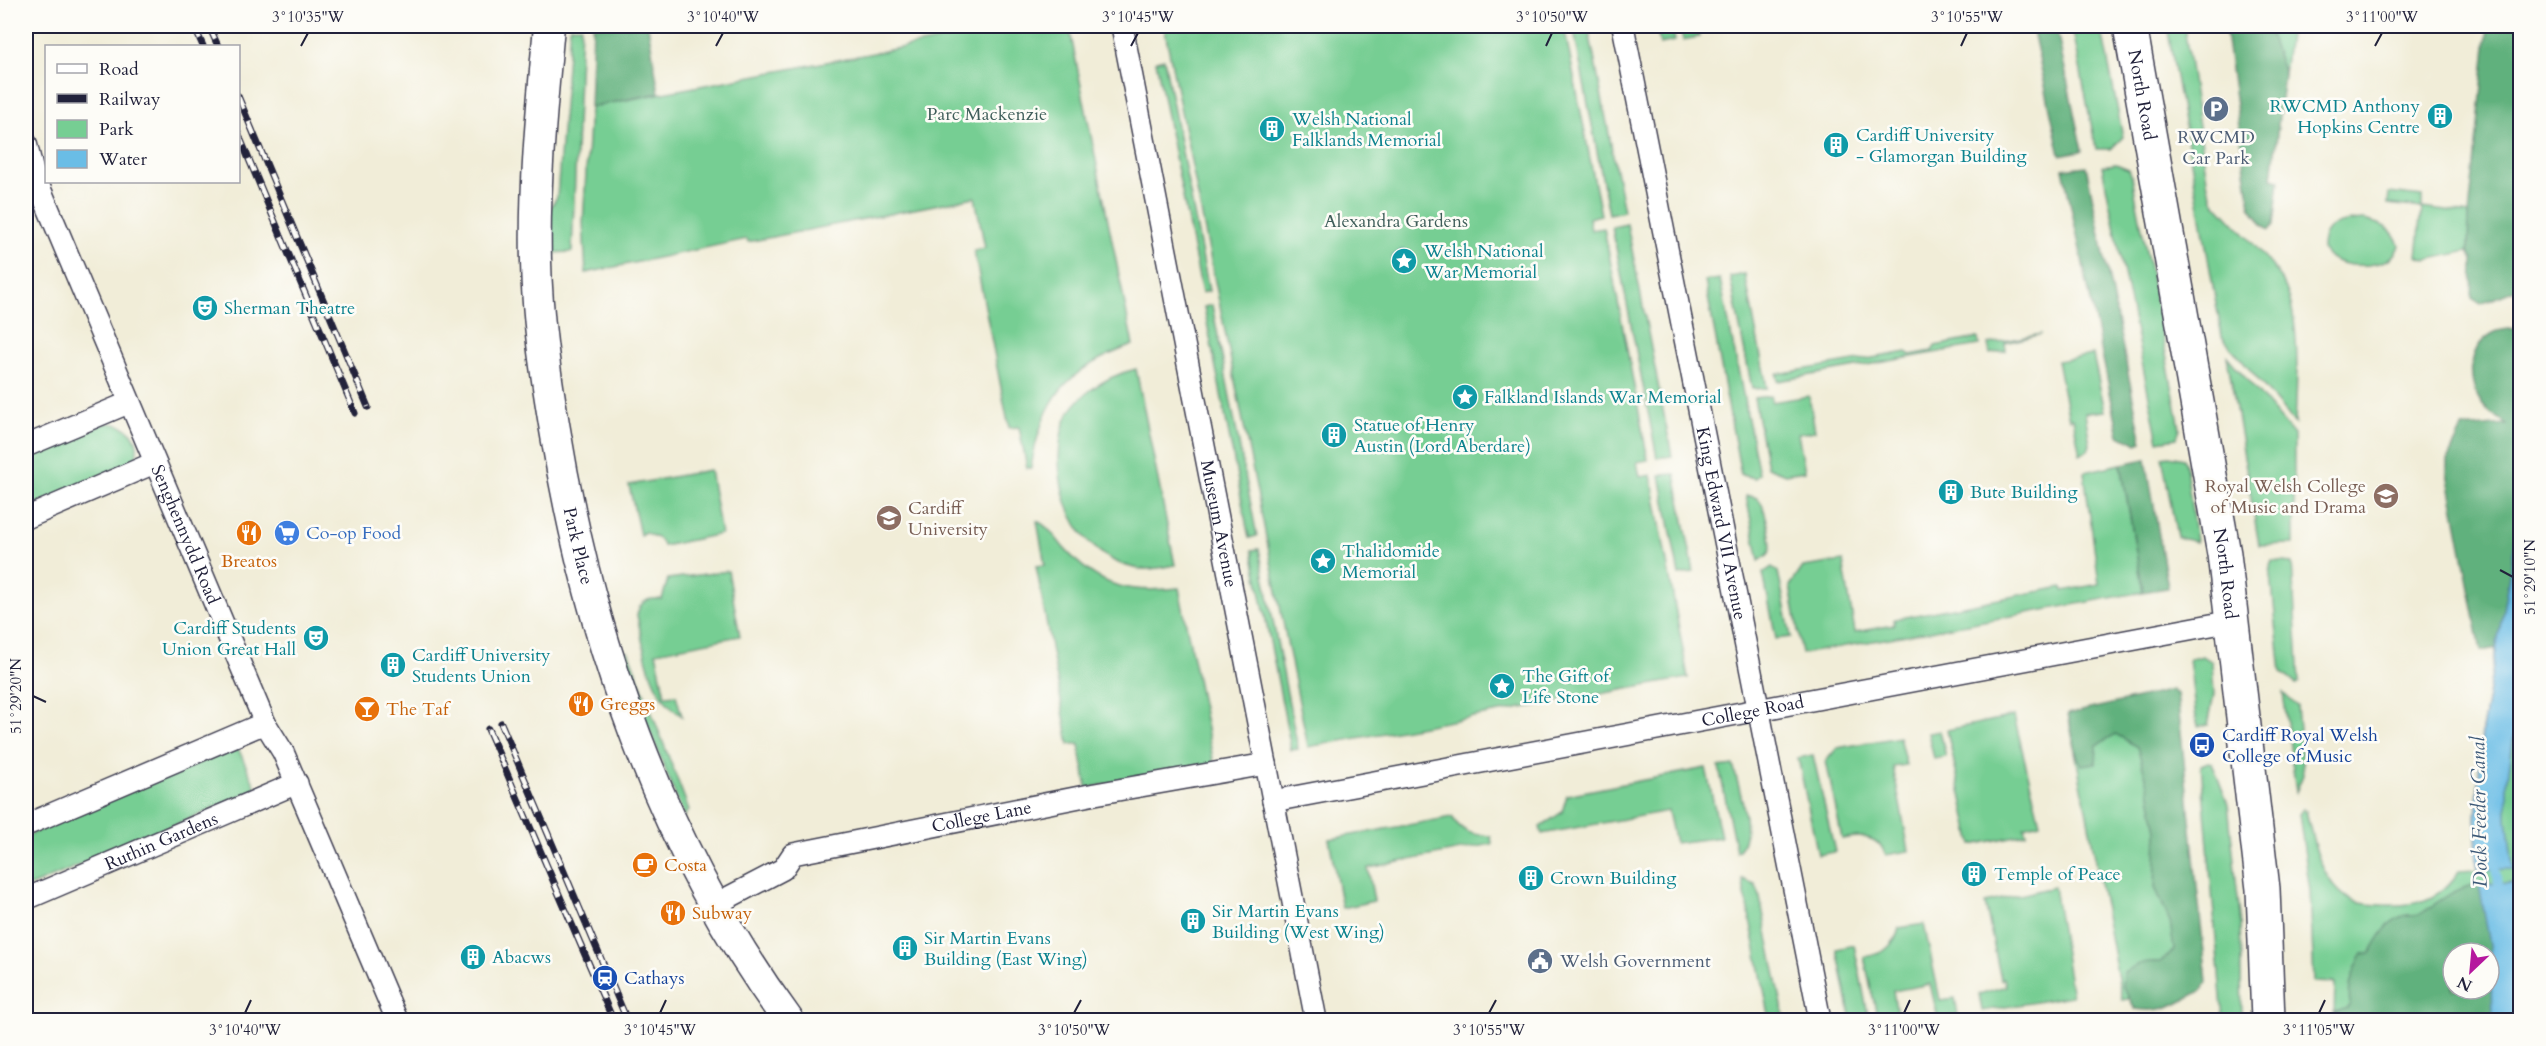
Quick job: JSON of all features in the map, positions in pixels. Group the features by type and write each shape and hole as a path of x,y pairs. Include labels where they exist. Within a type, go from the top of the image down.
{"main road":[{"name":"North Road","path":"2130,26 2207,451 2232,621 2265,907 2268,1020"}],"street":[{"name":"Park Place","path":"549,26 537,181 536,262 542,340 560,461 587,576 632,726 666,812 714,905 788,1020"},
{"name":"Museum Avenue","path":"1122,26 1316,1020"},
{"name":"King Edward VII Avenue","path":"1623,26 1820,1020"},
{"name":"Senghennydd Road","path":"26,143 33,172 128,403 265,723 283,752 297,783 397,1020"},
{"path":"26,446 128,403"},
{"path":"26,518 154,463"},
{"name":"College Road","path":"1273,801 2232,621"},
{"path":"26,825 265,723"},
{"name":"College Lane","path":"714,905 783,868 793,854 1084,796 1266,764"},
{"name":"Ruthin Gardens","path":"26,899 297,783"}],"green space":[{"path":"570,26 581,26 572,252 549,253 549,210 557,197"},
{"path":"593,26 648,26 659,93 590,107"},
{"name":"Parc Mackenzie","path":"1015,26 1069,26 1133,345 1091,364 1061,389 1042,422 1031,468 1027,468 1019,427 1009,428 974,251 985,248 975,197 748,242 747,239 586,273 583,223 590,107"},
{"name":"Alexandra Gardens","path":"1164,26 1564,26 1601,215 1589,218 1591,230 1604,228 1648,460 1637,462 1640,477 1651,475 1688,678 1308,747"},
{"path":"1573,26 1588,26 1624,211 1609,214"},
{"path":"1656,26 1672,26 1675,41 1660,44"},
{"path":"1680,26 1697,26 1699,37 1683,40"},
{"path":"2032,26 2056,26 2082,151 2060,155"},
{"path":"2072,26 2101,26 2123,137 2111,149 2096,149"},
{"path":"2167,26 2184,26 2208,186 2213,200 2265,257 2287,291 2295,328 2297,389 2295,423 2222,337"},
{"path":"2225,26 2261,26 2270,35 2284,74 2272,178 2279,180 2274,225 2269,230 2261,223 2250,206"},
{"path":"2261,26 2290,26 2284,74"},
{"path":"2488,26 2520,26 2520,288 2481,304 2472,298 2473,259 2468,251 2469,214"},
{"path":"1164,59 1209,291 1202,293 1156,61"},
{"path":"2116,164 2129,169 2132,177 2180,428 2177,438 2158,441 2102,166"},
{"path":"2086,166 2142,442 2137,444 2119,435 2063,169"},
{"path":"2389,193 2422,197 2422,208 2388,204"},
{"path":"2422,208 2469,214 2468,251 2426,260 2417,256"},
{"path":"2364,220 2386,227 2393,234 2399,245 2389,259 2370,265 2349,264 2332,259 2322,249 2325,234 2329,229 2348,221"},
{"path":"1627,224 1672,456 1657,458 1612,227"},
{"path":"1745,274 1767,388 1752,389 1730,277"},
{"path":"1720,279 1759,474 1755,478 1741,475 1705,281"},
{"path":"1212,305 1257,536 1249,538 1204,307"},
{"path":"2520,328 2520,513 2497,648 2481,651 2447,473 2447,461 2462,428 2506,424 2487,410 2480,401 2472,381 2473,359 2477,349 2493,333"},
{"path":"2042,334 2005,343 2006,351 1990,354 1988,344"},
{"path":"1978,338 1979,345 1778,381 1777,374 1907,352 1910,355 1932,351 1935,346"},
{"path":"2093,355 2105,411 2085,413 2090,445 2088,450 2080,454 2073,418 2069,419 2057,361"},
{"path":"2227,356 2294,435 2294,544 2259,545"},
{"path":"1136,369 1175,565 1154,569 1134,568 1113,561 1096,549 1082,533 1071,515 1060,474 1059,452 1062,431 1072,408 1090,390 1101,383"},
{"path":"1770,396 1772,402 1809,396 1815,431 1798,434 1805,471 1785,474 1767,467 1754,398"},
{"path":"105,423 120,426 131,433 137,445 135,460 26,510 26,456"},
{"path":"2162,457 2184,459 2196,542 2177,537"},
{"path":"2146,459 2168,588 2143,592 2121,464"},
{"path":"2121,464 2143,592 1802,654 1790,586 1803,567 1843,561 1855,632 1894,625 1894,619 2062,587 2063,591 2099,584 2084,472"},
{"path":"710,470 721,534 663,546 658,538 645,532 640,535 629,485"},
{"path":"1675,474 1694,572 1679,575 1660,475"},
{"path":"1746,496 1759,500 1768,525 1770,551 1759,561"},
{"path":"2520,513 2520,1020 2334,1020 2335,983 2314,982 2310,891 2299,814 2303,809 2306,811 2321,864 2339,891 2348,899 2363,904 2392,905 2425,900 2443,889 2459,871 2477,870 2476,820 2482,730"},
{"path":"1037,521 1048,529 1076,560 1102,579 1115,585 1144,590 1179,588 1214,764 1087,788 1079,744 1069,744 1036,566 1045,565"},
{"path":"1259,549 1298,749 1291,750 1252,550"},
{"path":"2272,561 2292,563 2299,682 2296,684 2281,672 2270,566"},
{"path":"1772,567 1778,572 1791,637 1776,639 1763,573"},
{"path":"728,571 740,636 656,652 665,696 676,695 682,716 671,707 655,684 643,643 638,610 646,601 662,599 668,579"},
{"path":"628,651 689,810 684,817 640,706 623,652"},
{"path":"2203,656 2212,662 2214,694 2208,725 2198,726 2189,659"},
{"path":"2172,690 2177,694 2207,982 2202,991 2170,1006 2156,1010 2135,1009 2122,985 2124,973 2141,963 2160,962 2174,950 2170,922 2155,887 2157,831 2148,784 2137,747 2116,734 2097,745 2096,763 2082,765 2077,756 2068,714"},
{"path":"2283,693 2297,706 2303,775 2296,792"},
{"path":"2152,703 2204,988 2122,1000 2068,714"},
{"path":"2014,716 2040,823 2024,827 2026,834 1972,845 1947,730"},
{"path":"1940,731 1946,757 1934,759 1928,733"},
{"path":"1899,737 1906,765 1893,767 1909,851 1886,855 1883,848 1868,838 1842,839 1826,761 1837,748"},
{"path":"237,746 257,790 26,888 26,836"},
{"path":"1813,755 1835,852 1818,855 1798,758"},
{"path":"2212,763 2228,804 2240,917 2242,1020 2223,1020 2201,765"},
{"path":"1733,765 1746,824 1742,846 1736,852 1719,767"},
{"path":"1706,768 1721,837 1675,843 1668,811 1542,834 1540,827 1562,812 1567,795"},
{"path":"1452,817 1460,827 1468,832 1491,836 1492,844 1368,868 1374,901 1342,908 1329,839"},
{"path":"1742,879 1755,884 1759,893 1785,1020 1770,1020"},
{"path":"2479,884 2520,884 2520,998 2513,999 2496,1020 2334,1020 2335,1012 2347,1008 2350,1004 2350,984 2362,954 2370,953 2390,923 2400,917 2419,914 2463,888"},
{"path":"2054,887 2072,996 1982,1011 1979,994 2006,986 2004,978 2001,980 1985,903"},
{"path":"1924,924 1940,1000 1955,998 1958,1015 1938,1018 1930,984 1893,991 1898,1020 1878,1020 1864,957 1876,954 1891,945 1899,928"},
{"path":"1854,945 1869,1020 1851,1020 1837,949"}],"water":[{"path":"1402,250 1412,253 1414,260 1411,269 1404,273 1394,268 1393,262 1393,256"},
{"path":"2520,513 2520,692 2507,784 2507,819 2513,869 2477,870 2476,820 2482,730"},
{"path":"2514,883 2520,1020 2492,1020 2491,1001 2501,1001 2501,941 2489,941 2479,884"}],"waterway":[{"name":"Dock Feeder Canal","path":"2495,860 2499,893"}],"railway":[{"path":"194,26 203,45"},
{"path":"209,26 218,45"},
{"path":"240,101 368,407"},
{"path":"240,138 355,413"},
{"path":"501,723 627,1020"},
{"path":"488,729 613,1020"}],"place":[{"name":"RWCMD Car Park","path":"2216,109"},
{"name":"RWCMD Anthony Hopkins Centre","path":"2440,116"},
{"name":"Welsh National Falklands Memorial","path":"1272,129"},
{"name":"Cardiff University - Glamorgan Building","path":"1836,145"},
{"name":"Welsh National War Memorial","path":"1404,261"},
{"name":"Sherman Theatre","path":"205,308"},
{"name":"Falkland Islands War Memorial","path":"1465,397"},
{"name":"Statue of Henry Austin (Lord Aberdare)","path":"1334,435"},
{"name":"Bute Building","path":"1951,492"},
{"name":"Royal Welsh College of Music and Drama","path":"2386,496"},
{"name":"Cardiff University","path":"889,518"},
{"name":"Breatos","path":"249,533"},
{"name":"Co-op Food","path":"287,533"},
{"name":"Thalidomide Memorial","path":"1323,561"},
{"name":"Cardiff Students Union Great Hall","path":"316,638"},
{"name":"Cardiff University Students Union","path":"393,665"},
{"name":"The Gift of Life Stone","path":"1502,686"},
{"name":"Greggs","path":"581,704"},
{"name":"The Taf","path":"367,709"},
{"name":"Cardiff Royal Welsh College of Music","path":"2202,745"},
{"name":"Costa","path":"645,865"},
{"name":"Temple of Peace","path":"1974,874"},
{"name":"Crown Building","path":"1531,878"},
{"name":"Subway","path":"673,913"},
{"name":"Sir Martin Evans Building (West Wing)","path":"1193,921"},
{"name":"Sir Martin Evans Building (East Wing)","path":"905,948"},
{"name":"Abacws","path":"473,957"},
{"name":"Welsh Government","path":"1540,961"},
{"name":"Cathays","path":"605,978"}]}
